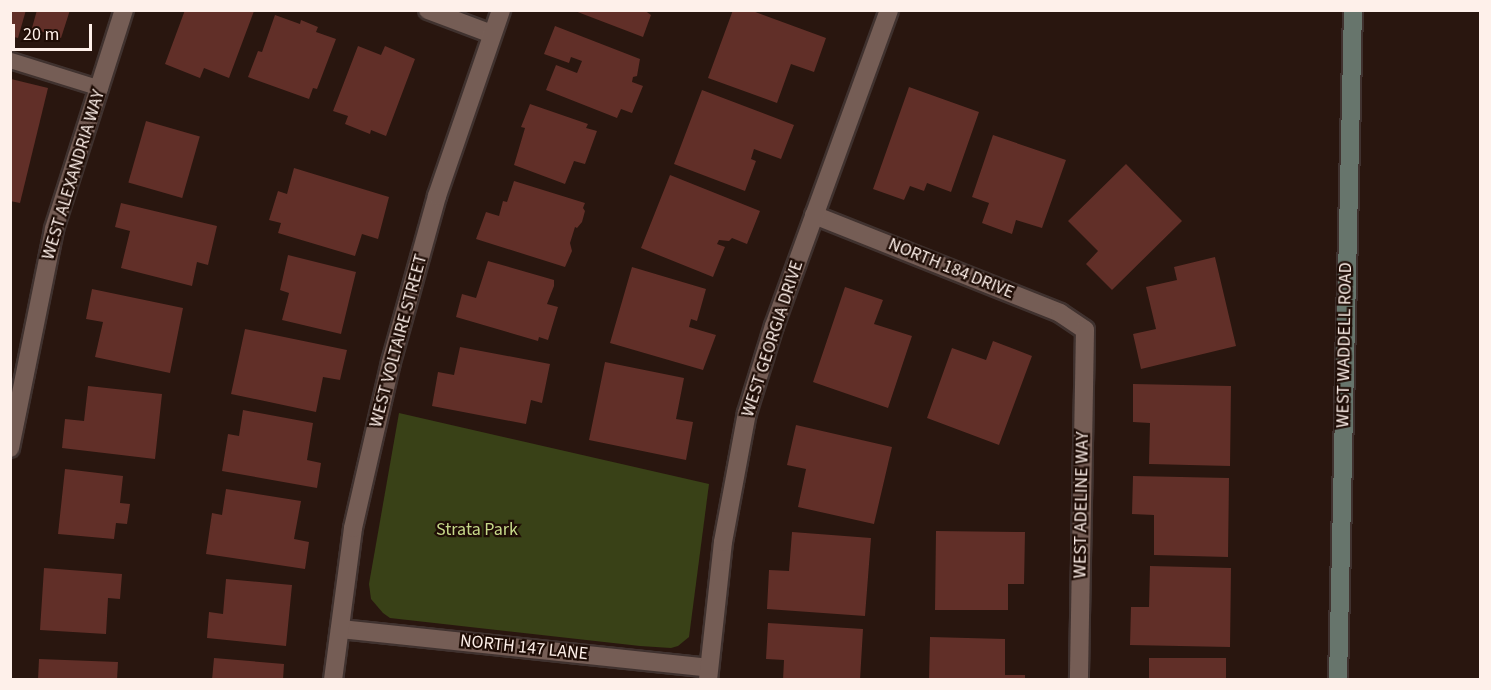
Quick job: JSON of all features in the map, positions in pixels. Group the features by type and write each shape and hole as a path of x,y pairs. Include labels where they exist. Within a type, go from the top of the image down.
{"main road":[{"name":"WEST WADDELL ROAD","path":"1338,680 1353,10"}],"street":[{"name":"WEST ALEXANDRIA WAY","path":"10,448 13,411 54,229 124,10"},
{"path":"428,10 492,34"},
{"name":"WEST VOLTAIRE STREET","path":"333,680 353,528 391,362 438,196 501,10"},
{"name":"WEST GEORGIA DRIVE","path":"708,674 723,542 747,413 774,326 889,10"},
{"name":"NORTH 184 DRIVE","path":"814,215 1060,313 1085,330"},
{"name":"WEST ADELINE WAY","path":"1078,680 1085,330"},
{"name":"NORTH 147 LANE","path":"340,629 708,674"}],"lane":[{"path":"10,60 100,88"}],"green space":[{"name":"Strata Park","path":"399,413 709,484 689,637 678,646 671,648 640,646 390,618 383,613 371,599 369,584"}],"building":[{"path":"10,10 26,10 18,38 10,36"},
{"path":"37,10 70,10 61,38 32,28"},
{"path":"185,10 254,11 229,78 204,68 200,78 165,64"},
{"path":"644,10 651,15 643,37 575,11"},
{"path":"733,10 750,10 826,38 814,72 791,64 777,103 708,78"},
{"path":"275,15 300,24 301,20 318,27 316,32 336,39 317,89 313,88 309,99 248,77 258,51 262,52"},
{"path":"555,26 640,59 637,76 633,77 632,82 643,86 632,113 621,109 617,118 546,90 556,65 577,73 582,61 571,57 569,63 544,54"},
{"path":"358,46 381,55 385,46 415,59 386,136 371,130 370,134 345,124 348,116 333,111"},
{"path":"11,79 48,88 20,203 10,201"},
{"path":"909,87 979,112 951,192 927,183 924,191 910,186 904,200 873,189"},
{"path":"702,90 794,125 781,159 754,149 751,159 756,161 745,191 674,164"},
{"path":"530,104 588,124 586,128 597,131 585,164 574,161 565,184 514,165 525,128 521,127"},
{"path":"146,121 200,136 182,198 128,183"},
{"path":"993,135 1066,160 1042,228 1016,220 1012,234 982,223 989,203 972,197"},
{"path":"1126,164 1182,221 1112,290 1086,264 1098,251 1068,221"},
{"path":"294,168 389,197 378,239 362,234 355,256 278,233 281,223 269,220 278,191 287,194"},
{"path":"670,175 760,211 747,244 732,238 729,241 719,240 717,244 725,247 713,277 641,248"},
{"path":"514,181 585,203 582,222 577,228 575,227 570,243 572,251 565,267 476,239 486,212 499,216 503,201 507,202"},
{"path":"121,203 217,226 208,265 197,262 192,286 121,268 130,231 115,227"},
{"path":"288,255 356,272 341,334 282,320 289,293 280,290"},
{"path":"1215,257 1236,346 1141,369 1133,334 1156,329 1146,287 1177,280 1174,267"},
{"path":"488,261 554,280 547,304 558,307 548,340 539,337 538,341 456,317 462,294 476,298"},
{"path":"632,267 706,289 697,321 691,319 689,327 716,335 703,370 610,343"},
{"path":"845,287 883,300 874,324 912,336 888,408 813,382"},
{"path":"92,289 183,308 170,373 95,357 103,322 86,319"},
{"path":"245,329 347,350 340,380 323,377 316,412 231,394"},
{"path":"993,341 1032,356 999,445 927,418 952,348 986,360"},
{"path":"460,347 550,364 542,403 531,400 526,424 432,406 438,372 454,375"},
{"path":"605,362 684,378 676,419 693,422 686,460 589,440"},
{"path":"1133,384 1231,386 1230,466 1149,464 1150,423 1133,422"},
{"path":"88,386 162,394 155,459 62,448 65,419 84,421"},
{"path":"243,410 313,423 307,460 321,463 317,488 222,471 228,434 239,436"},
{"path":"796,425 892,447 874,524 798,507 806,469 787,465"},
{"path":"65,469 123,476 120,503 130,504 127,524 116,523 114,539 58,534"},
{"path":"1133,476 1229,478 1228,557 1154,555 1154,515 1132,514"},
{"path":"226,489 301,501 294,539 309,542 305,569 206,554 212,513 222,515"},
{"path":"936,531 1025,532 1024,584 1008,584 1008,610 935,610"},
{"path":"792,532 871,538 865,616 767,609 769,570 789,571"},
{"path":"1150,566 1231,568 1230,647 1130,645 1131,607 1149,607"},
{"path":"44,568 122,574 120,599 108,598 106,634 40,630"},
{"path":"226,579 292,585 286,646 207,638 209,612 223,614"},
{"path":"768,623 863,629 860,680 783,680 784,660 766,659"},
{"path":"930,637 1005,639 1005,675 1025,675 1025,680 929,680"},
{"path":"214,658 284,664 283,680 212,680"},
{"path":"1149,658 1226,658 1226,680 1149,680"},
{"path":"39,659 118,662 117,680 38,680"}]}
